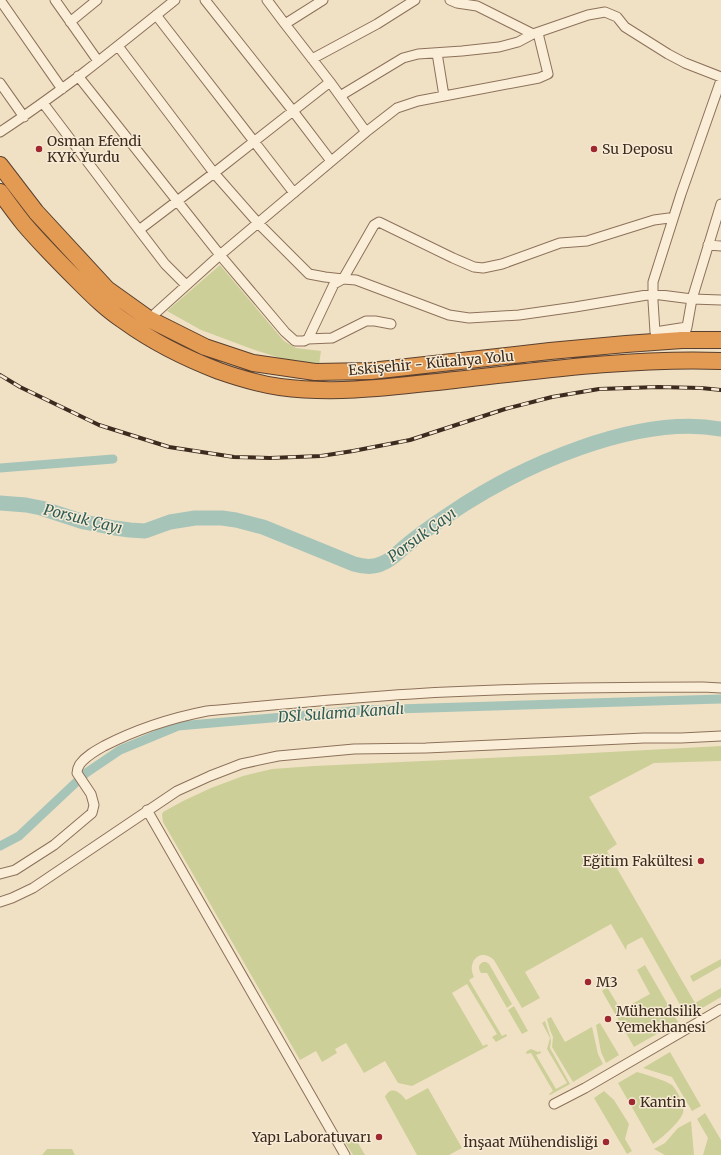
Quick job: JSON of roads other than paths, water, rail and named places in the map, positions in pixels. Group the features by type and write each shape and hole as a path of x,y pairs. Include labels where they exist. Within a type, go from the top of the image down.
{"highway":[{"name":"Eskişehir - Kütahya Yolu","path":"0,165 36,212 107,288 149,319 205,347 253,363 315,372 371,371 626,344 684,334 721,340"},
{"name":"Eskişehir - Kütahya Yolu","path":"0,192 24,224 55,259 100,302 122,320 172,351 220,371 252,381 280,387 339,391 374,389 555,368 631,362 692,360 721,361"}],"street":[{"path":"0,0 62,89"},
{"path":"55,0 98,61"},
{"path":"70,22 97,0"},
{"path":"0,132 24,117 62,89 175,0"},
{"path":"205,0 331,161"},
{"path":"267,0 366,132"},
{"path":"285,24 323,0"},
{"path":"312,59 377,24 416,0"},
{"path":"149,319 220,255 331,161 397,108 418,101 539,78 548,74 535,34 477,6 457,3 450,0"},
{"path":"340,96 402,58 418,54 499,47 518,42 535,34 588,15 605,12 617,17 625,27 668,54 685,63 721,77"},
{"path":"156,16 294,193"},
{"path":"118,46 214,173 258,223 309,274 356,280 449,315 469,318 519,315 653,294 692,299 721,300"},
{"path":"436,52 444,96"},
{"path":"78,76 220,255 296,341 332,338 366,321 391,324"},
{"path":"721,80 653,282 655,332 684,334 692,299 721,204"},
{"path":"139,230 178,202 330,82"},
{"path":"0,83 24,117"},
{"path":"43,103 165,264 186,285"},
{"path":"308,339 334,284 343,279 374,225 379,222 453,258 474,267 483,268 502,264 560,243 587,241 654,220 669,218 673,219"},
{"path":"708,245 721,246"},
{"path":"0,874 15,870 54,845 92,814 94,805 91,794 76,773 79,765 90,754 116,740 154,724 178,717 206,711 411,694 498,689 703,686 721,688"},
{"path":"0,902 33,888 177,791 241,764 278,756 354,749 426,748 721,736"},
{"path":"148,810 345,1155"},
{"path":"554,1104 592,1084 721,1009"}],"waterway":[{"name":"Porsuk Çayı","path":"0,503 41,508 84,522 130,530 145,531 170,522 195,518 222,518 236,520 263,527 354,564 373,566 380,565 390,559 429,528 479,495 510,478 580,448 617,437 653,429 688,426 721,429"},
{"path":"0,468 113,459"},
{"name":"DSİ Sulama Kanalı","path":"0,846 19,836 86,773 120,750 178,726 364,710 721,699"}],"railway":[{"path":"0,375 20,387 99,425 169,447 234,457 270,458 321,456 410,440 505,409 552,397 599,389 658,387 721,390"}],"place":[{"name":"Osman Efendi KYK Yurdu","path":"39,149"},
{"name":"Su Deposu","path":"594,149"},
{"name":"Eğitim Fakültesi","path":"701,861"},
{"name":"M3","path":"588,982"},
{"name":"Mühendsilik Yemekhanesi","path":"608,1019"},
{"name":"Kantin","path":"632,1102"},
{"name":"Yapı Laboratuvarı","path":"379,1137"},
{"name":"İnşaat Mühendisliği","path":"606,1142"}]}
